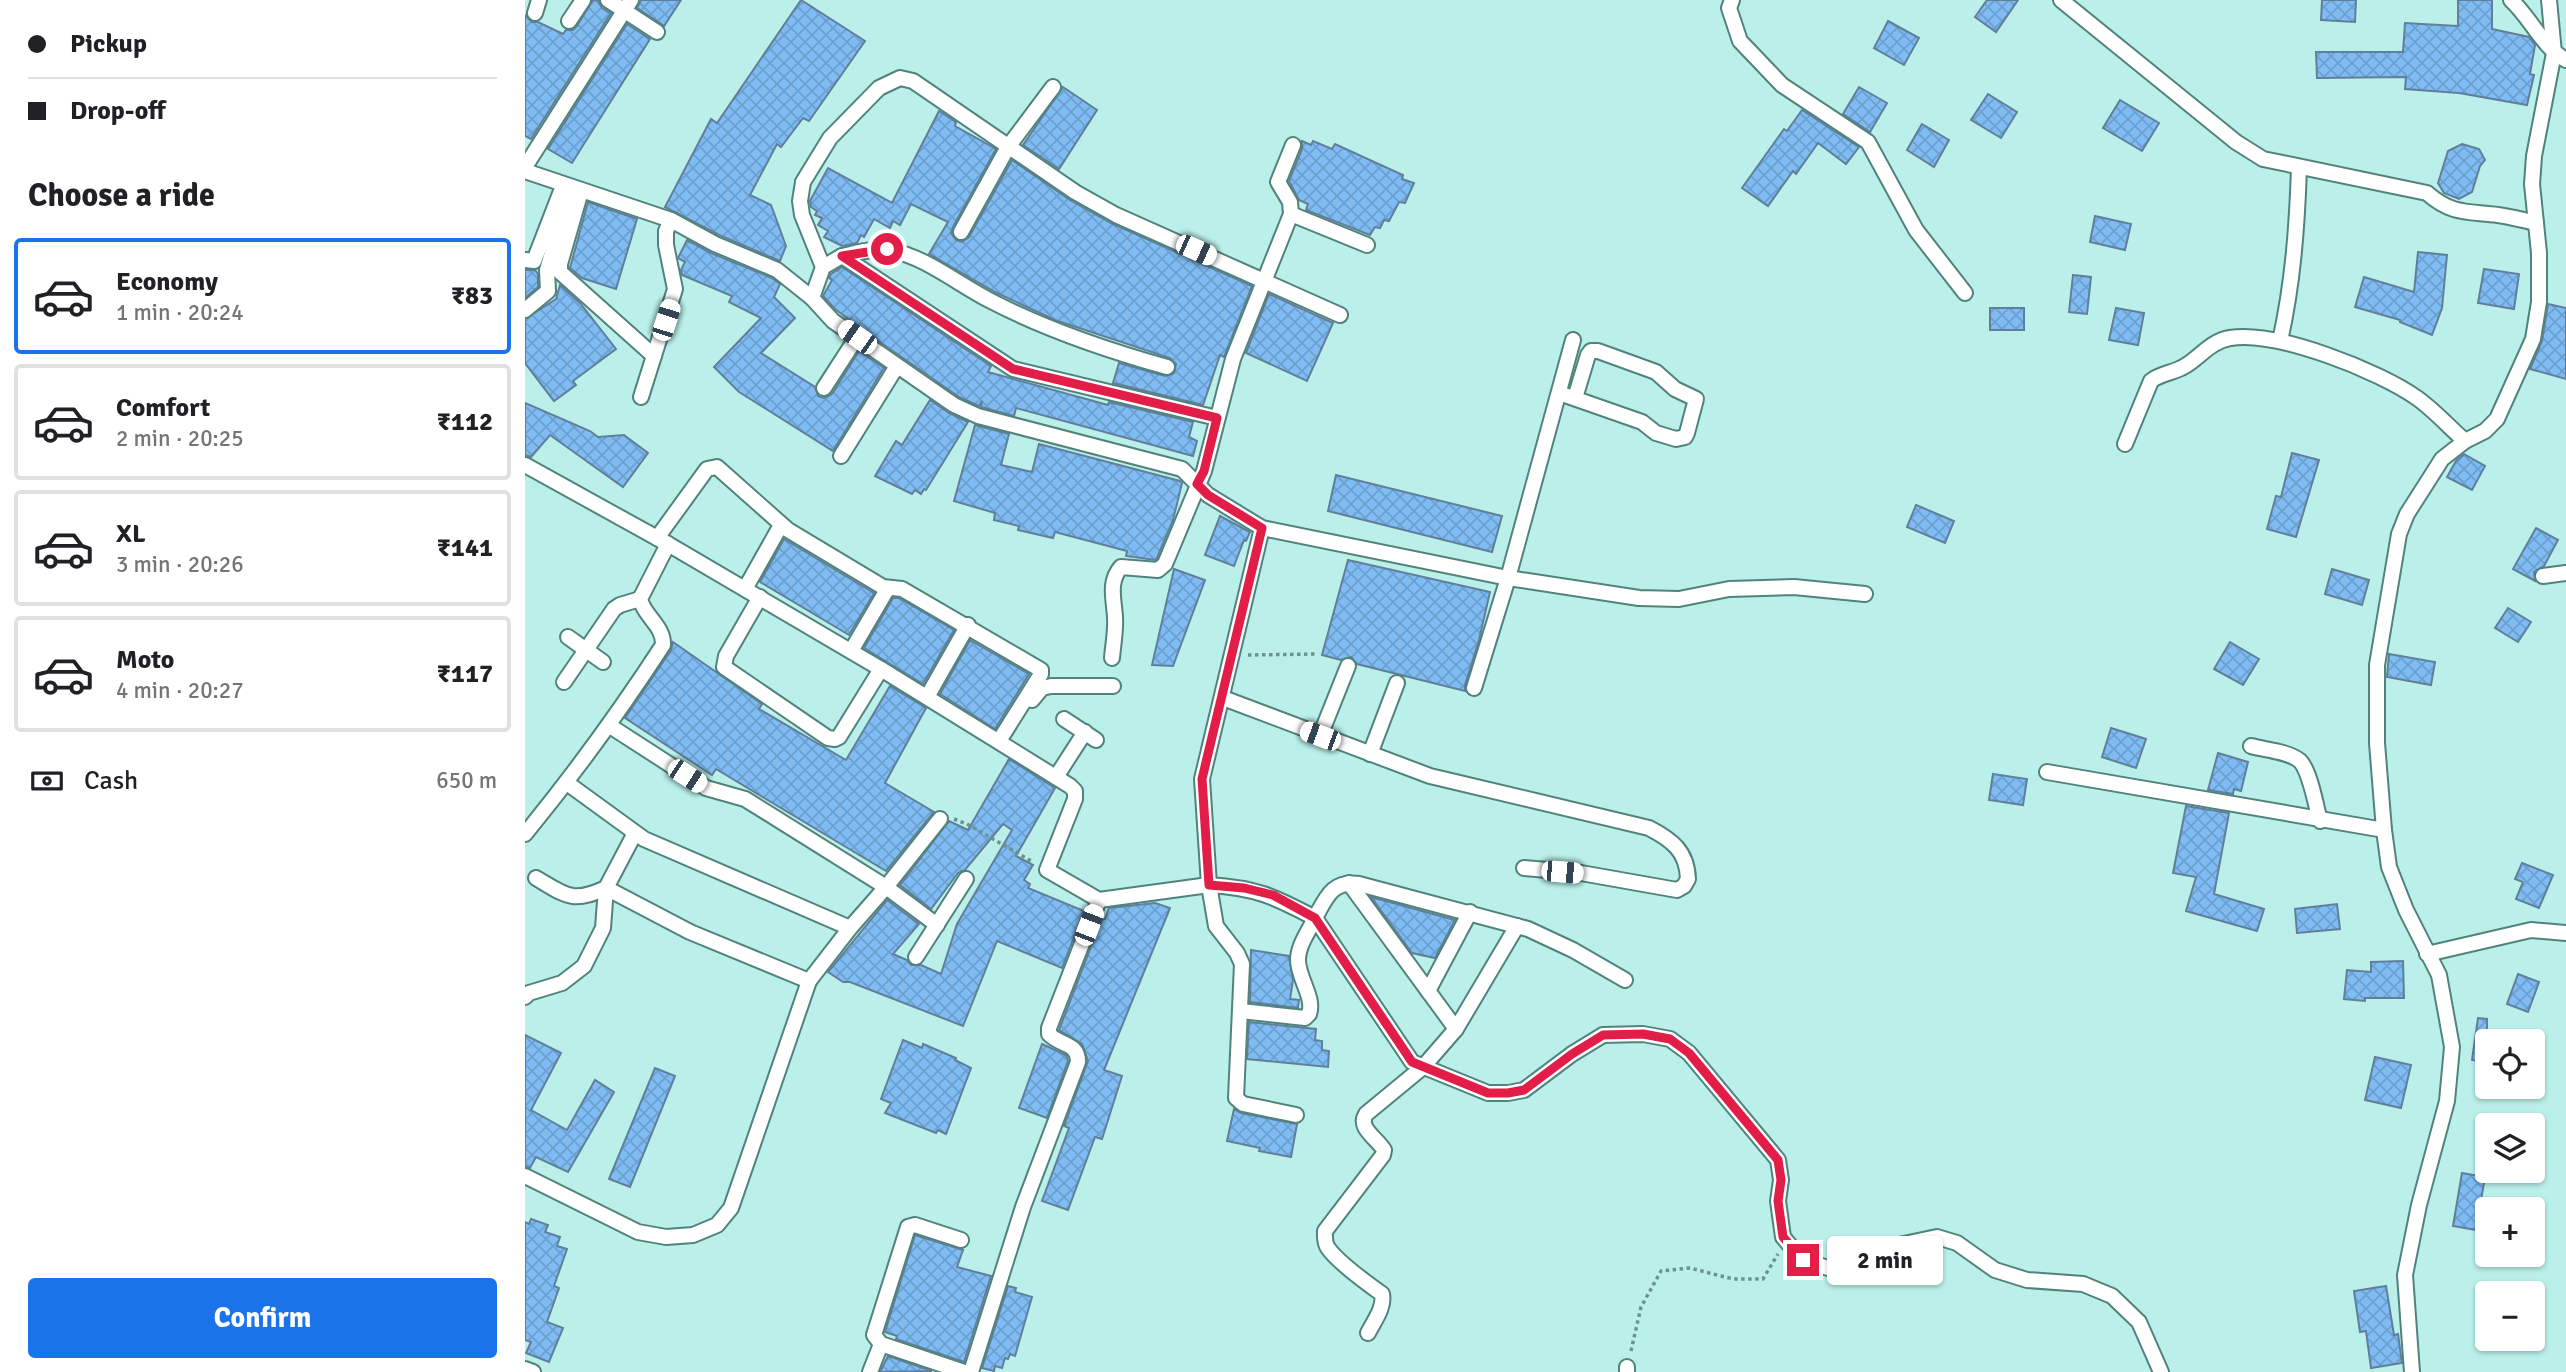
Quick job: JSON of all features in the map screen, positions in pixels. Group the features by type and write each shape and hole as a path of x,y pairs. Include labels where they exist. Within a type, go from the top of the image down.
{"street":[{"path":"569,21 583,0"},
{"path":"608,0 627,5 657,32"},
{"path":"1732,0 1729,8 1740,41 1782,85 1868,142 1916,230 1965,293"},
{"path":"2061,0 2235,142 2263,159 2427,193 2442,206 2467,213 2499,215 2536,223"},
{"path":"2511,0 2560,56"},
{"path":"2412,1372 2405,1275 2416,1216 2447,1101 2452,1047 2439,975 2406,910 2389,867 2383,830 2377,743 2377,665 2399,534 2407,514 2442,459 2465,441 2485,431 2497,419 2533,339 2539,302 2539,253 2532,184 2535,156 2560,56 2549,0"},
{"path":"627,5 525,169 572,188 671,220 715,244 777,270 812,298 833,321 954,405 978,416 1182,469 1208,495 1262,528 1508,578 1639,598 1679,599 1729,589 1794,587 1865,594"},
{"path":"823,267 802,215 800,201 803,182 830,138 879,88 900,78 913,81 1075,192 1116,215 1340,315"},
{"path":"961,232 1008,146 1053,87"},
{"path":"1112,658 1115,619 1112,593 1115,574 1121,567 1162,568 1204,471 1233,359 1290,214 1290,202 1278,182 1293,145"},
{"path":"2280,341 2291,291 2299,168"},
{"path":"525,260 534,261 572,188"},
{"path":"525,310 548,291 547,270 572,188"},
{"path":"572,188 559,264 560,272 654,356"},
{"path":"1290,214 1367,245"},
{"path":"641,397 675,289 666,245 666,232 671,220"},
{"path":"812,298 823,267 842,256 887,249 908,255 992,302 1070,337 1167,368"},
{"path":"842,256 1013,369 1217,418"},
{"path":"824,388 857,337"},
{"path":"2125,444 2151,381 2159,374 2183,368 2210,346 2230,338 2280,341 2339,360 2417,398 2465,441"},
{"path":"1474,688 1508,578 1573,340"},
{"path":"1559,393 1642,422 1657,433 1676,439 1685,437 1696,404 1696,399 1675,389 1656,372 1598,351 1591,351 1588,355 1574,398"},
{"path":"841,456 897,366"},
{"path":"525,465 881,668 1070,786 1075,791 1075,799 1047,870 1099,900 1209,885 1244,888 1273,895 1315,918 1412,1062 1488,1093 1524,1090 1572,1054 1603,1035 1643,1034 1670,1039 1689,1053 1778,1160 1781,1180 1778,1201 1783,1237 1803,1260 1828,1268 1856,1267 1899,1245 1937,1237 1957,1242 1995,1270 2027,1280 2083,1284 2112,1296 2139,1322 2161,1372"},
{"path":"525,834 610,726 663,645 661,631 642,607 640,599 662,541 707,469 714,466 781,525 888,588 902,589 968,625 1042,671 1002,743"},
{"path":"745,589 781,525"},
{"path":"1262,528 1202,779 1209,885 1216,926 1237,953 1241,964 1236,1098 1243,1104 1296,1115"},
{"path":"2543,576 2566,573"},
{"path":"851,651 888,588"},
{"path":"760,597 726,656 724,667 828,738 839,737 881,668"},
{"path":"564,682 614,609 640,599"},
{"path":"927,697 968,625"},
{"path":"568,638 603,662"},
{"path":"1320,736 1348,666"},
{"path":"1370,754 1397,683"},
{"path":"1002,743 1042,688 1112,686"},
{"path":"1223,698 1430,776 1649,828 1672,840 1683,858 1688,879 1684,886 1677,890 1581,873 1524,868"},
{"path":"1056,776 1091,736 1064,719"},
{"path":"610,726 706,788 745,799 886,887 937,925"},
{"path":"2251,746 2301,762 2306,770 2320,821"},
{"path":"2047,772 2383,830"},
{"path":"567,783 644,839 850,928"},
{"path":"527,1181 638,1232 666,1237 693,1235 716,1225 731,1208 809,981 940,819"},
{"path":"525,998 529,993 562,983 585,966 603,928 606,888 635,833"},
{"path":"535,878 562,895 576,897 606,888"},
{"path":"916,957 966,879"},
{"path":"1241,1011 1305,1018 1309,1014 1310,1003 1300,977 1298,961 1301,947 1329,891 1349,883 1517,926 1573,950 1625,980"},
{"path":"1349,883 1455,1029"},
{"path":"606,888 690,932 809,981"},
{"path":"971,1372 1023,1207 1078,1062 1078,1053 1072,1046 1054,1040 1049,1034 1049,1028 1099,900"},
{"path":"1428,991 1470,912"},
{"path":"1368,1333 1381,1306 1381,1294 1327,1247 1324,1240 1325,1230 1383,1155 1381,1144 1363,1126 1362,1120 1423,1067 1455,1029 1517,926"},
{"path":"2427,954 2531,930 2566,933"},
{"path":"961,1240 915,1225 908,1227 875,1330 876,1339 881,1344 964,1372"},
{"path":"870,1372 881,1344"},
{"path":"525,1368 533,1372"}],"path":[{"path":"1233,654 1316,654"},
{"path":"940,819 953,819 967,824 1047,870"},
{"path":"1627,1370 1641,1307 1661,1271 1689,1268 1733,1279 1763,1279 1776,1260 1783,1237"}],"building":[{"path":"593,0 598,0 602,8 611,13 531,139 525,136 525,15 532,22 538,22 563,34 577,26"},
{"path":"641,0 681,0 664,26 637,8"},
{"path":"801,0 865,41 809,121 803,118 781,147 777,144 750,195 771,205 786,246 780,261 719,235 665,207 711,119 717,123"},
{"path":"1987,0 2018,0 1996,32 1975,17"},
{"path":"2322,0 2356,0 2355,22 2321,20"},
{"path":"2458,0 2492,0 2492,29 2529,37 2535,45 2530,74 2534,75 2527,105 2459,93 2405,89 2406,77 2317,78 2316,52 2403,52 2405,23 2458,26"},
{"path":"1888,21 1919,38 1904,65 1874,48"},
{"path":"627,24 650,39 572,163 548,149"},
{"path":"1063,87 1097,110 1059,169 1023,145"},
{"path":"1859,87 1887,103 1870,132 1843,114"},
{"path":"1988,94 2017,112 2001,138 1971,120"},
{"path":"2120,100 2159,123 2142,151 2103,128"},
{"path":"1802,110 1859,147 1846,164 1818,143 1796,174 1793,171 1768,206 1742,188 1784,129 1787,131"},
{"path":"939,111 956,122 955,126 996,149 953,227 951,233 956,240 962,242 969,237 1012,160 1070,200 1111,223 1252,286 1224,357 1220,355 1203,405 1113,383 1119,363 1165,376 1174,373 1176,364 1170,358 1055,320 995,292 929,254 948,222 911,204 900,225 893,221 890,228 874,219 864,237 861,235 857,243 842,246 824,237 828,231 818,225 822,218 815,215 817,211 811,207 810,201 828,168 892,203"},
{"path":"1922,124 1949,140 1934,167 1907,150"},
{"path":"1302,141 1311,145 1313,141 1332,149 1335,144 1403,175 1402,179 1414,183 1405,203 1399,202 1389,221 1384,220 1380,228 1375,227 1370,235 1306,210 1308,204 1299,200 1289,181 1302,149"},
{"path":"2462,144 2479,149 2485,160 2480,166 2472,192 2459,199 2444,193 2438,183 2448,151"},
{"path":"588,202 637,219 616,289 582,278 570,268"},
{"path":"2095,216 2131,224 2125,250 2090,242"},
{"path":"687,240 780,284 774,297 795,318 761,353 815,387 818,396 824,398 832,394 859,351 884,368 833,451 739,392 714,367 761,318 729,302 732,296 682,275 685,262 678,258"},
{"path":"2418,252 2447,255 2442,308 2432,335 2400,320 2355,307 2364,277 2414,292"},
{"path":"842,267 991,366 988,372 1108,405 1109,402 1193,422 1189,437 1197,441 1193,456 1016,408 1014,416 981,407 982,401 979,406 959,397 867,333 835,309 823,296 832,280 829,278 831,274"},
{"path":"2484,269 2519,274 2514,309 2478,303"},
{"path":"525,270 535,270 538,274 538,287 525,298"},
{"path":"2073,275 2091,277 2087,314 2069,312"},
{"path":"560,285 580,303 616,349 573,381 576,385 554,401 525,363 525,319 556,299"},
{"path":"1269,294 1333,323 1307,381 1246,353"},
{"path":"2548,304 2566,308 2566,379 2530,369 2542,341"},
{"path":"1990,308 2024,308 2024,330 1990,330"},
{"path":"2116,308 2144,313 2138,345 2109,340"},
{"path":"930,400 968,422 926,490 921,494 915,490 912,494 875,476 896,441 902,445"},
{"path":"525,403 598,437 624,435 648,453 623,487 550,435 531,457 525,455"},
{"path":"975,425 1009,434 1001,465 1032,472 1039,444 1180,481 1182,483 1173,520 1157,558 1155,560 1126,556 1127,551 1055,532 1053,538 1018,530 1019,526 994,520 995,513 954,501"},
{"path":"2292,453 2319,460 2296,537 2267,529 2276,496 2281,497"},
{"path":"2464,454 2485,466 2472,490 2447,477 2456,461"},
{"path":"1336,475 1502,516 1492,552 1328,511"},
{"path":"1916,505 1954,521 1945,543 1907,527"},
{"path":"1220,516 1250,532 1234,566 1205,555"},
{"path":"2536,528 2558,540 2544,566 2534,572 2535,581 2513,569"},
{"path":"784,539 874,593 849,635 760,582"},
{"path":"1348,560 1490,592 1465,691 1357,664 1351,657 1341,660 1322,655"},
{"path":"1174,569 1205,580 1173,666 1152,665"},
{"path":"2332,569 2369,580 2362,605 2325,594"},
{"path":"893,598 899,598 954,630 923,684 864,648"},
{"path":"2508,608 2531,622 2518,642 2495,628"},
{"path":"970,640 1029,674 995,729 940,694"},
{"path":"673,642 762,704 759,709 846,760 890,686 926,708 885,783 934,812 886,871 716,769 712,775 625,718 671,650"},
{"path":"2230,642 2259,659 2243,685 2214,669"},
{"path":"2389,654 2435,662 2431,685 2387,677"},
{"path":"2111,728 2146,739 2136,768 2102,757"},
{"path":"2218,753 2248,762 2241,791 2234,789 2233,794 2208,790"},
{"path":"1009,759 1055,788 1016,856 1033,865 1024,880 1030,884 1028,888 1084,911 1062,968 997,941 963,1026 850,982 843,982 828,972 887,900 919,924 893,954 907,960 911,965 921,965 941,974 957,924 1012,830 1003,824 965,870 958,873 931,909 900,885 949,821 968,830"},
{"path":"1993,774 2027,779 2023,805 1989,800"},
{"path":"2186,806 2229,813 2214,894 2264,909 2257,931 2186,911 2196,877 2173,873"},
{"path":"2522,863 2553,875 2539,908 2516,899 2523,882 2515,879"},
{"path":"1371,897 1455,920 1435,958 1412,953"},
{"path":"1155,903 1170,908 1104,1070 1122,1076 1102,1139 1095,1137 1068,1210 1042,1201 1069,1128 1064,1126 1088,1061 1082,1044 1059,1030 1102,918 1105,919 1109,908"},
{"path":"2337,904 2340,929 2297,933 2295,909"},
{"path":"1251,950 1289,956 1293,980 1290,999 1299,1000 1298,1008 1250,1002"},
{"path":"2403,961 2404,998 2365,998 2365,1001 2344,999 2347,970 2371,972 2371,962"},
{"path":"2518,974 2539,982 2528,1012 2507,1004"},
{"path":"2478,1018 2487,1019 2487,1029 2476,1029"},
{"path":"1249,1022 1316,1029 1315,1040 1322,1041 1322,1050 1329,1051 1328,1067 1247,1059"},
{"path":"525,1035 561,1053 531,1110 567,1130 595,1080 614,1092 568,1172 536,1157 530,1168 525,1166"},
{"path":"2475,1039 2475,1060 2472,1060"},
{"path":"903,1040 922,1048 923,1044 956,1058 955,1060 971,1068 946,1134 938,1130 936,1133 885,1113 891,1103 881,1099"},
{"path":"1042,1044 1066,1055 1068,1061 1047,1118 1019,1108"},
{"path":"2375,1057 2411,1065 2401,1108 2365,1100"},
{"path":"655,1068 675,1076 630,1187 609,1179"},
{"path":"1234,1109 1241,1113 1297,1124 1291,1157 1227,1141"},
{"path":"2462,1173 2475,1175 2475,1183 2484,1183 2482,1197 2475,1197 2475,1230 2453,1226"},
{"path":"531,1219 548,1225 545,1232 560,1237 557,1246 567,1249 554,1286 559,1288 547,1322 563,1328 549,1362 526,1353 531,1342 525,1340 525,1222 529,1224"},
{"path":"915,1235 963,1250 957,1267 991,1276 964,1362 896,1339 897,1336 885,1332"},
{"path":"1008,1286 1016,1288 1015,1292 1032,1297 1015,1356 1010,1354 1008,1359 1005,1358 1002,1368 995,1366 994,1371 982,1368"},
{"path":"2386,1286 2394,1335 2398,1334 2402,1363 2371,1368 2366,1331 2360,1332 2354,1291"},
{"path":"888,1356 932,1371 880,1372"}],"route":[{"path":"887,249 842,256 1013,369 1217,418 1204,471 1197,484 1208,495 1262,528 1202,779 1209,885 1244,888 1273,895 1315,918 1412,1062 1488,1093 1524,1090 1572,1054 1603,1035 1643,1034 1670,1039 1689,1053 1778,1160 1781,1180 1778,1201 1783,1237 1803,1260"}]}
